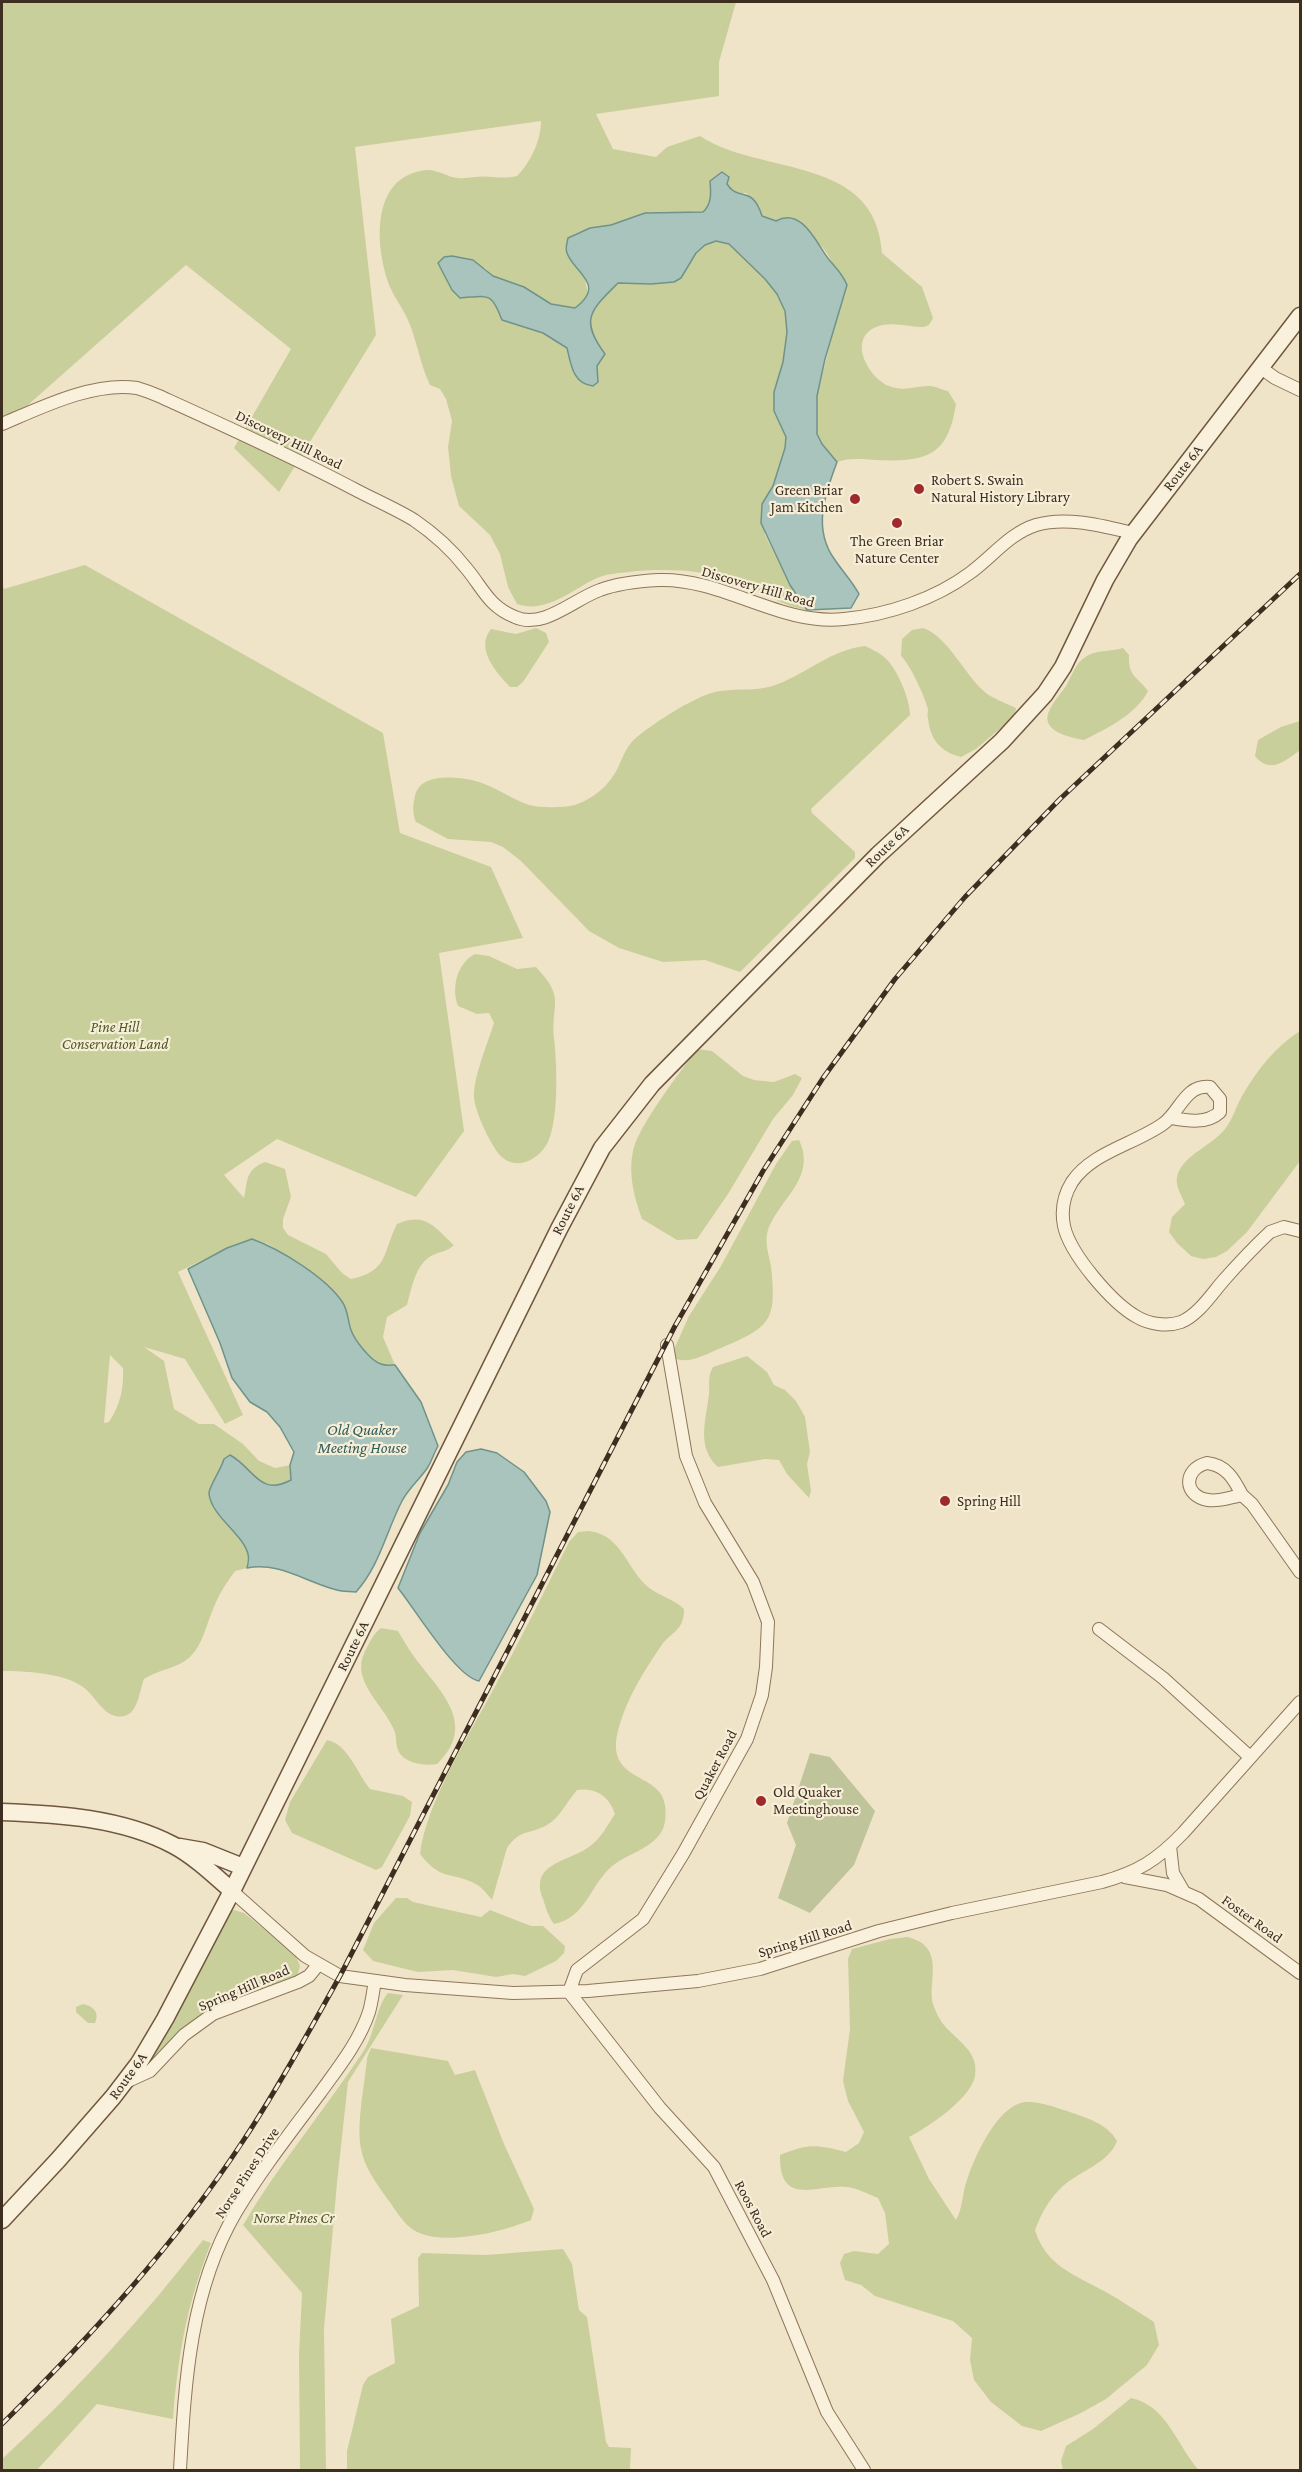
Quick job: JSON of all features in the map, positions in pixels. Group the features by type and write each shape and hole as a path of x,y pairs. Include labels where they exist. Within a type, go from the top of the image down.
{"main road":[{"name":"Route 6A","path":"2,2220 58,2160 125,2082 165,2019 232,1891 512,1323 602,1148 637,1100 676,1058 878,855 1002,741 1031,711 1063,667 1105,580 1134,532 1300,316"},
{"path":"2,1812 108,1823 176,1846 202,1851 243,1867"},
{"path":"176,1846 232,1891"}],"street":[{"path":"1261,368 1275,378 1300,390"},
{"name":"Discovery Hill Road","path":"2,424 48,405 95,390 136,388 159,396 329,475 414,520 438,539 467,568 486,598 499,609 524,621 549,616 600,589 657,580 676,580 717,589 806,618 825,621 846,619 903,606 943,589 973,571 1010,539 1035,525 1057,522 1074,523 1134,532"},
{"path":"1172,1118 1082,1170 1072,1182 1066,1197 1063,1208 1064,1225 1068,1238 1091,1272 1118,1303 1136,1317 1152,1323 1167,1325 1179,1323 1203,1305 1270,1232 1284,1227 1300,1231"},
{"name":"Quaker Road","path":"569,1992 577,1970 643,1919 683,1854 747,1739 762,1695 768,1622 753,1582 705,1503 686,1456 667,1345"},
{"path":"1242,1495 1252,1504 1300,1572"},
{"path":"1099,1629 1163,1678 1250,1757"},
{"name":"Spring Hill Road","path":"232,1891 305,1956 340,1976 464,1991 569,1992 663,1985 760,1969 891,1929 952,1913 1044,1896 1123,1876 1146,1866 1170,1846 1300,1702"},
{"path":"1170,1846 1173,1872 1184,1892"},
{"name":"Foster Road","path":"1123,1876 1150,1880 1199,1899 1300,1973"},
{"name":"Spring Hill Road","path":"125,2082 150,2071 184,2035 213,2014 298,1983 309,1976 318,1965"},
{"name":"Norse Pines Drive","path":"180,2470 188,2357 198,2307 216,2253 235,2214 261,2174 348,2054 369,2011 375,1980"},
{"name":"Roos Road","path":"569,1992 660,2108 714,2167 774,2280 827,2412 864,2470"}],"green space":[{"path":"2,2 736,2 719,62 719,96 596,114 613,149 656,157 667,147 700,136 725,148 811,172 838,183 859,199 875,221 882,253 922,287 933,318 929,325 924,327 886,324 874,328 866,334 863,341 864,359 882,382 894,388 930,386 948,391 956,404 947,436 939,446 919,458 906,460 851,459 837,462 817,434 817,396 833,333 837,268 821,246 801,233 762,216 759,206 746,193 731,189 727,184 728,180 710,181 711,194 703,212 645,213 611,225 590,228 574,234 572,262 584,274 588,294 583,303 575,308 551,304 524,287 493,276 485,268 438,263 452,290 461,298 487,297 495,304 502,320 536,331 560,343 567,348 570,362 598,382 597,366 602,360 593,334 591,318 599,303 618,283 674,282 681,278 696,253 705,245 716,241 729,244 765,279 777,294 785,311 787,332 783,362 774,392 774,411 786,437 785,448 773,486 762,504 765,535 790,585 807,610 785,604 735,580 696,572 669,570 608,575 597,578 549,603 538,606 517,604 508,587 500,554 490,535 459,506 451,476 448,447 452,421 446,399 440,389 430,385 408,320 390,287 381,253 380,235 381,216 386,199 395,185 408,175 431,170 460,178 517,176 527,164 534,150 541,121 355,147 376,335 279,492 234,448 291,349 186,265 2,428"},
{"name":"Pine Hill Conservation Land","path":"85,565 383,733 400,833 491,867 523,938 439,953 464,1131 416,1197 277,1139 224,1175 244,1198 248,1176 254,1168 265,1162 285,1169 291,1197 283,1219 283,1228 288,1235 326,1254 342,1273 351,1279 363,1276 378,1266 397,1224 407,1220 423,1220 429,1223 454,1245 433,1255 422,1264 415,1277 407,1305 387,1317 383,1337 395,1365 380,1364 361,1349 352,1332 344,1304 325,1283 304,1266 268,1244 252,1239 227,1248 178,1272 243,1415 225,1424 185,1359 144,1347 164,1361 174,1409 199,1424 214,1424 243,1444 259,1461 275,1468 290,1465 291,1480 282,1484 267,1484 249,1472 237,1459 224,1459 221,1471 211,1485 248,1553 247,1568 235,1571 226,1584 195,1652 185,1661 144,1679 134,1709 131,1713 120,1717 102,1708 88,1691 75,1682 33,1672 2,1671 2,583 4,589","holes":["110,1355 123,1368 119,1403 109,1422 104,1423"]},
{"path":"536,628 546,633 549,642 523,682 517,687 510,687 489,660 485,644 487,637 491,629 516,634"},
{"path":"923,628 940,639 986,693 1016,708 1015,716 976,749 961,757 942,748 934,739 929,726 928,709 924,696 913,673 901,656 902,639 912,630"},
{"path":"865,646 884,657 893,667 906,695 910,715 811,809 812,813 855,852 855,858 740,972 705,960 663,962 619,948 589,931 521,861 503,847 491,842 448,839 416,822 413,806 418,788 433,779 442,778 479,782 529,805 564,807 575,805 596,794 608,783 634,740 677,709 711,693 771,686 841,652"},
{"path":"1123,648 1129,655 1130,668 1134,676 1148,691 1136,707 1120,720 1084,740 1063,735 1052,728 1047,717 1050,709 1078,664 1091,654"},
{"path":"1300,721 1299,751 1282,762 1271,765 1260,761 1255,756 1258,740 1281,727"},
{"path":"475,954 489,956 517,969 536,967 554,994 556,1105 552,1132 540,1153 522,1163 509,1162 499,1154 485,1130 475,1103 476,1080 494,1023 489,1013 477,1014 458,1006 455,992 460,970 464,963"},
{"path":"1300,1031 1300,1161 1247,1232 1227,1251 1216,1257 1203,1259 1191,1256 1169,1232 1172,1217 1185,1204 1177,1184 1180,1169 1225,1129 1260,1068 1282,1044"},
{"path":"697,1049 712,1051 743,1076 754,1080 774,1082 795,1074 802,1078 793,1095 773,1119 728,1194 697,1239 677,1240 642,1219 631,1168 633,1151 643,1128"},
{"path":"799,1140 803,1153 800,1177 774,1219 766,1239 773,1284 771,1311 767,1320 751,1334 703,1356 686,1360 674,1358 675,1347 689,1316 721,1266 776,1164 792,1141"},
{"path":"747,1356 767,1372 774,1385 785,1390 796,1401 805,1417 810,1452 807,1464 811,1491 809,1498 787,1474 779,1460 765,1459 718,1467 707,1451 704,1433 711,1371 713,1367"},
{"path":"589,1531 609,1539 623,1553 648,1587 684,1609 679,1627 661,1646 637,1685 622,1716 616,1745 618,1758 625,1768 654,1786 661,1794 665,1805 663,1828 651,1843 610,1868 573,1916 554,1924 543,1899 540,1887 541,1878 553,1865 589,1847 604,1832 615,1814 609,1802 601,1794 584,1789 577,1790 552,1822 517,1837 507,1848 492,1900 477,1885 440,1872 427,1863 420,1854 424,1834 439,1792 461,1748 513,1653 569,1542 578,1532"},
{"path":"381,1628 398,1631 450,1707 455,1720 455,1734 449,1749 437,1764 419,1764 402,1756 389,1720 365,1682 361,1662 370,1641"},
{"path":"327,1740 341,1747 370,1789 403,1796 412,1802 410,1816 382,1867 376,1870 292,1833 285,1820 290,1802"},
{"path":"810,1753 830,1757 875,1811 854,1865 810,1913 778,1898 796,1845 787,1823"},
{"path":"396,1898 407,1898 413,1902 481,1917 490,1910 531,1926 543,1926 565,1946 564,1953 556,1961 525,1976 513,1974 496,1977 453,1970 418,1972 373,1961 363,1950 374,1923"},
{"path":"231,1911 244,1913 295,1954 300,1966 297,1977 211,2011 149,2064"},
{"path":"908,1937 921,1942 929,1950 933,1963 932,2000 934,2007 943,2024 973,2057 975,2066 972,2085 958,2102 938,2119 909,2137 929,2179 956,2220 967,2180 982,2145 997,2121 1016,2105 1036,2102 1081,2116 1102,2125 1117,2141 1113,2149 1101,2161 1058,2191 1046,2206 1035,2230 1046,2252 1063,2268 1154,2322 1159,2345 1147,2365 1106,2399 1041,2431 1022,2426 991,2402 974,2380 970,2360 972,2338 953,2321 875,2296 861,2285 845,2280 840,2263 844,2254 854,2251 878,2254 889,2244 885,2213 878,2198 846,2187 812,2190 793,2188 786,2182 781,2171 780,2155 790,2151 813,2146 846,2152 859,2143 864,2132 848,2101 843,2081 850,2029 848,1959 852,1949 890,1939"},
{"name":"Norse Pines Cr","path":"388,1993 403,1995 348,2082 324,2329 326,2470 300,2470 299,2355 302,2293 243,2225 271,2181 363,2052"},
{"path":"83,2004 95,2010 97,2016 95,2023 88,2023 76,2012 76,2007"},
{"path":"371,2048 448,2061 455,2075 475,2070 504,2144 534,2209 531,2220 488,2233 454,2238 424,2235 404,2222 371,2174 361,2149 361,2104 367,2058"},
{"path":"203,2240 211,2243 185,2329 173,2419 97,2404 37,2470 2,2470 2,2459 56,2408 107,2354"},
{"path":"563,2249 572,2264 579,2310 587,2317 606,2442 609,2447 631,2448 630,2470 347,2470 347,2451 363,2385 368,2377 395,2363 391,2319 419,2306 418,2258 422,2253 486,2255"},
{"path":"1131,2398 1144,2402 1163,2418 1199,2470 1063,2470 1061,2461 1066,2446 1093,2429"}],"water":[{"path":"722,172 729,177 727,184 731,189 754,200 762,216 776,221 786,218 795,219 802,224 847,285 825,359 817,396 817,434 837,462 828,486 822,524 828,548 859,594 851,608 807,610 790,585 761,523 762,504 773,486 785,448 786,437 774,411 774,392 783,362 787,332 785,311 777,294 765,279 729,244 716,241 705,245 696,253 681,278 674,282 618,283 609,292 595,308 592,316 592,332 605,354 597,366 598,382 593,386 577,378 567,348 543,333 502,320 495,304 487,297 460,298 452,290 438,263 444,257 452,256 473,260 493,276 524,287 551,304 575,308 584,300 588,292 588,285 567,253 568,238 590,228 611,225 645,213 703,212 711,194 710,181"},
{"name":"Old Quaker Meeting House","path":"252,1239 302,1265 336,1293 345,1306 351,1330 360,1345 377,1362 384,1365 395,1365 421,1402 438,1446 428,1467 402,1501 377,1560 356,1592 326,1587 281,1570 247,1568 248,1556 245,1547 211,1502 210,1488 224,1459 230,1455 264,1483 280,1484 291,1480 290,1465 294,1452 280,1427 267,1412 250,1402 232,1378 220,1343 188,1269 227,1248"},
{"path":"481,1449 497,1453 524,1472 546,1501 550,1512 537,1575 479,1681 459,1668 436,1641 398,1588 420,1533 448,1485 457,1462 466,1452"}],"railway":[{"path":"2,2424 99,2324 160,2253 217,2179 269,2100 340,1976 675,1326 763,1171 823,1078 895,979 965,897 1060,799 1300,574"}],"place":[{"name":"Robert S. Swain Natural History Library","path":"919,489"},
{"name":"Green Briar Jam Kitchen","path":"855,499"},
{"name":"The Green Briar Nature Center","path":"897,523"},
{"name":"Spring Hill","path":"945,1501"},
{"name":"Old Quaker Meetinghouse","path":"761,1801"}]}
